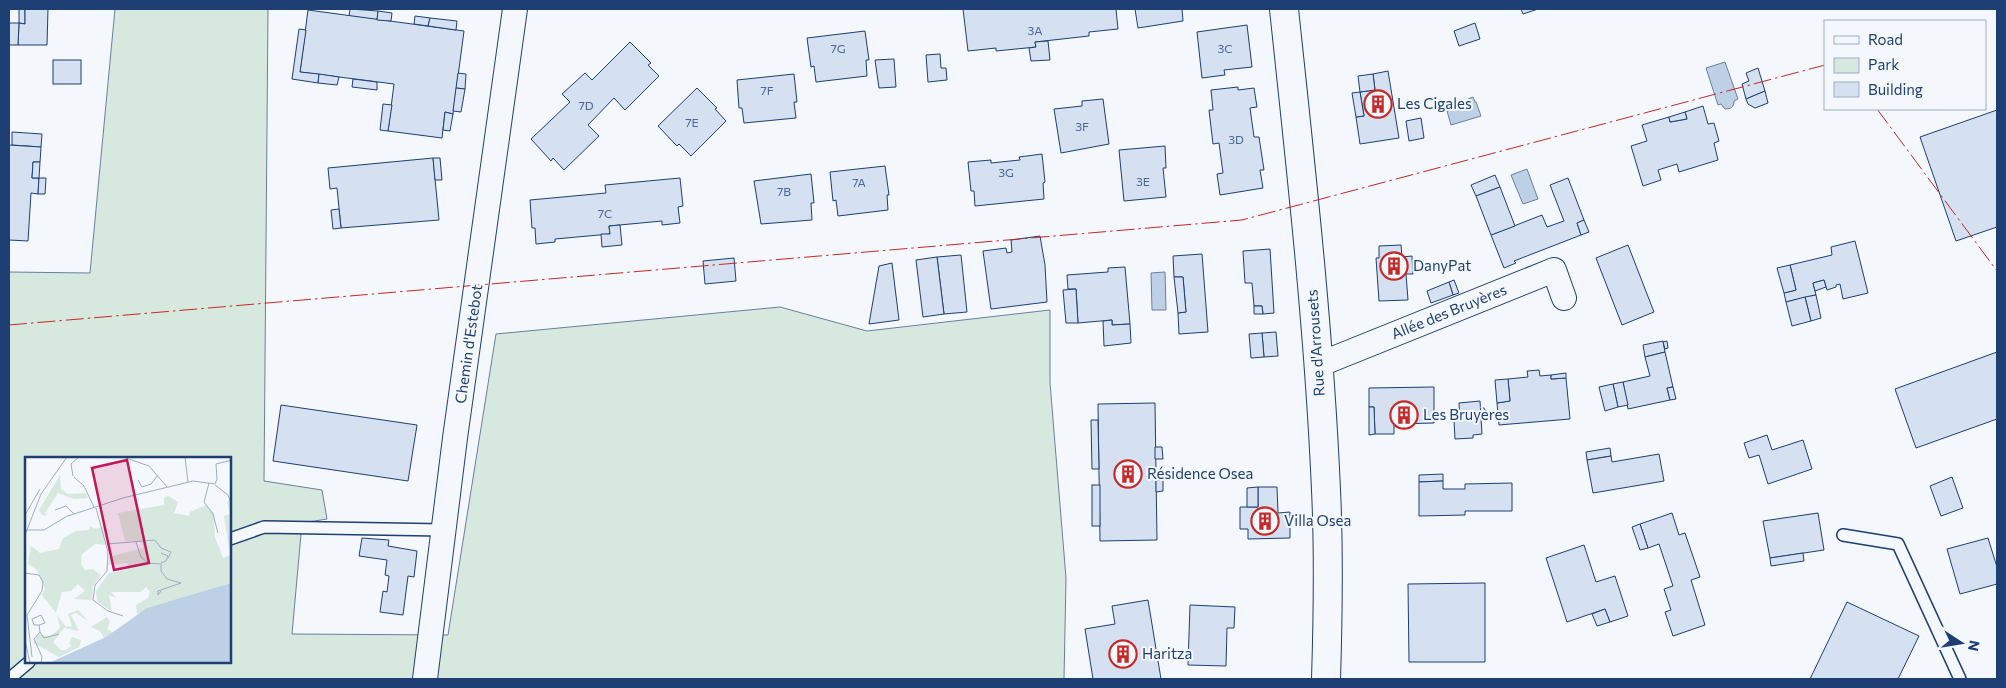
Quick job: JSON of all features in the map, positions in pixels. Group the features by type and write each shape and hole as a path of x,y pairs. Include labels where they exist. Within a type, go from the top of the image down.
{"main road":[{"name":"Rue d'Arrousets","path":"1284,9 1302,179 1318,364 1326,493 1328,606 1326,679"}],"street":[{"name":"Chemin d'Estebot","path":"425,679 455,438 516,9"},
{"name":"Allée des Bruyères","path":"1318,364 1554,270 1564,298"}],"lane":[{"path":"231,539 264,527 444,530"},
{"path":"1843,535 1898,544 1960,679"},
{"path":"9,679 28,663"}],"green space":[{"path":"115,9 268,9 264,481 322,490 327,519 302,523 292,634 448,635 496,334 780,307 867,331 1050,310 1050,383 1066,578 1064,679 9,679 9,272 90,273"}],"water":[{"path":"1725,62 1738,99 1734,101 1729,109 1725,109 1721,104 1718,105 1706,68"},
{"path":"1473,97 1481,116 1451,125 1447,111 1469,104 1468,99"},
{"path":"1527,169 1538,199 1523,204 1511,175"},
{"path":"1165,272 1166,310 1152,310 1151,273"}],"building":[{"path":"19,9 25,9 25,24 19,23"},
{"path":"25,9 48,9 47,45 18,45 19,23 25,24"},
{"path":"350,9 378,11 377,20 349,16"},
{"path":"963,9 1116,9 1118,29 1089,32 1089,36 1035,42 1036,47 996,51 996,48 968,51"},
{"path":"1135,9 1182,9 1183,21 1138,28"},
{"path":"1521,9 1538,9 1523,14"},
{"path":"308,10 464,31 453,114 445,112 442,138 388,131 394,84 300,72"},
{"path":"378,11 392,13 391,21 377,20"},
{"path":"415,16 430,18 428,26 414,24"},
{"path":"430,18 457,21 456,30 428,26"},
{"path":"9,23 19,23 18,45 9,45"},
{"path":"1475,23 1480,39 1459,46 1454,31"},
{"path":"1247,25 1252,67 1224,70 1225,75 1202,78 1197,32"},
{"path":"299,29 306,30 300,72 319,74 318,83 292,79"},
{"path":"865,31 869,60 866,60 867,76 816,82 814,66 811,67 807,38"},
{"path":"1048,41 1050,60 1031,61 1029,48 1036,47 1035,42"},
{"path":"630,42 651,63 648,65 659,76 625,110 614,98 588,125 599,136 564,170 553,158 551,161 531,139 570,102 562,94 585,73 592,80"},
{"path":"940,54 941,68 946,68 947,80 928,82 926,55"},
{"path":"894,59 896,87 879,88 875,60"},
{"path":"53,60 81,60 81,84 53,84"},
{"path":"1758,68 1765,91 1746,99 1742,84 1749,81 1746,73"},
{"name":"Les Cigales","path":"1388,71 1399,138 1360,144 1356,117 1364,116 1360,92 1375,90 1373,74"},
{"path":"458,73 466,74 465,89 456,88"},
{"path":"319,74 339,77 337,85 318,83"},
{"path":"794,74 797,102 794,102 796,118 744,123 742,108 739,108 737,80"},
{"path":"1373,74 1375,90 1360,92 1358,76"},
{"path":"353,79 377,82 377,90 352,87"},
{"path":"1238,87 1238,90 1254,88 1257,107 1250,108 1254,137 1259,137 1264,170 1260,170 1263,188 1220,195 1217,174 1223,173 1219,143 1213,144 1209,110 1213,110 1211,90"},
{"path":"456,88 465,89 461,112 453,111"},
{"path":"697,88 717,108 715,109 726,121 691,156 679,144 677,146 658,126"},
{"path":"1765,91 1768,103 1755,108 1748,104 1746,99"},
{"path":"1360,92 1364,116 1356,117 1352,93"},
{"path":"1103,99 1109,144 1061,153 1054,109 1082,106 1082,101"},
{"path":"383,104 392,105 388,131 380,130"},
{"path":"1703,106 1708,124 1714,123 1719,141 1714,143 1718,160 1679,172 1677,164 1658,170 1661,180 1643,186 1631,146 1647,141 1642,125 1669,117 1670,122 1687,119 1685,112"},
{"path":"1997,110 1997,227 1956,241 1920,137"},
{"path":"445,112 453,114 450,131 443,130"},
{"path":"1685,112 1687,119 1670,122 1669,117"},
{"path":"1421,118 1424,138 1409,141 1406,121"},
{"path":"12,132 42,134 41,147 12,145"},
{"path":"9,145 41,147 40,162 33,162 32,178 39,178 38,194 31,193 28,241 9,240"},
{"path":"1165,146 1166,168 1163,168 1166,197 1124,201 1119,150"},
{"path":"1042,154 1045,182 1043,183 1044,199 975,206 974,191 971,191 968,162 991,160 991,163 1020,160 1019,157"},
{"path":"433,158 439,220 341,228 337,188 330,189 328,168"},
{"path":"433,158 440,158 442,180 435,180"},
{"path":"33,162 40,162 39,178 32,178"},
{"path":"885,166 889,195 887,195 888,210 838,216 836,200 833,201 830,172"},
{"path":"811,174 814,203 811,203 812,220 761,224 754,181"},
{"path":"1495,175 1500,187 1476,196 1471,185"},
{"path":"39,178 46,178 45,194 38,194"},
{"path":"680,178 683,206 678,207 680,223 662,225 662,221 609,226 610,234 555,239 555,242 536,244 535,228 532,228 530,200 606,193 605,185"},
{"path":"1568,178 1584,220 1577,223 1581,235 1514,261 1516,263 1504,268 1491,235 1542,215 1547,227 1564,221 1550,185"},
{"path":"1500,187 1515,226 1491,235 1476,196"},
{"path":"339,209 341,228 333,229 331,210"},
{"path":"1584,220 1589,232 1581,235 1577,223"},
{"path":"620,225 622,245 602,247 601,234 610,234 609,226"},
{"path":"1040,236 1045,265 1047,302 991,309 983,251 1006,248 1007,253 1012,252 1011,240"},
{"path":"1855,241 1868,293 1843,299 1840,284 1827,290 1824,280 1813,283 1816,295 1786,302 1784,293 1796,290 1790,265 1832,255 1831,247"},
{"name":"DanyPat","path":"1401,245 1402,257 1412,256 1413,274 1406,274 1408,300 1379,301 1376,258 1379,258 1379,246"},
{"path":"1628,245 1654,312 1622,325 1596,258"},
{"path":"1270,249 1274,313 1263,314 1262,306 1254,306 1252,283 1245,283 1243,251"},
{"path":"1202,254 1208,332 1179,334 1178,313 1186,312 1183,277 1174,277 1173,256"},
{"path":"961,255 967,312 944,314 937,257"},
{"path":"937,257 944,314 923,317 916,260"},
{"path":"734,258 736,281 705,284 703,261"},
{"path":"892,263 899,320 869,324 879,266"},
{"path":"1790,265 1796,290 1784,293 1777,268"},
{"path":"1125,267 1130,324 1112,325 1112,320 1078,323 1076,289 1068,289 1067,275 1108,272 1108,268"},
{"path":"1174,277 1183,277 1186,312 1178,313"},
{"path":"1454,280 1459,293 1453,295 1449,282"},
{"path":"1824,280 1826,287 1815,291 1813,283"},
{"path":"1449,282 1453,295 1431,303 1427,291"},
{"path":"1076,289 1078,323 1066,323 1063,290"},
{"path":"1816,295 1821,318 1811,321 1805,297"},
{"path":"1805,297 1811,321 1792,326 1786,302"},
{"path":"1254,306 1262,306 1263,314 1254,314"},
{"path":"1112,320 1112,325 1130,324 1131,343 1104,346 1103,321"},
{"path":"1276,332 1278,356 1264,357 1262,333"},
{"path":"1262,333 1264,357 1251,358 1249,334"},
{"path":"1663,341 1665,352 1645,357 1643,345"},
{"path":"1667,341 1668,348 1665,349 1663,342"},
{"path":"1665,352 1673,387 1667,388 1670,400 1628,409 1623,382 1650,376 1645,357"},
{"path":"1997,352 1997,419 1916,448 1895,389"},
{"path":"1539,370 1540,376 1551,375 1551,379 1566,378 1570,419 1499,425 1497,403 1510,401 1508,379 1528,377 1527,371"},
{"path":"1566,373 1566,378 1551,379 1551,375"},
{"path":"1508,379 1510,401 1497,403 1495,380"},
{"path":"1623,382 1628,405 1618,407 1613,384"},
{"path":"1613,384 1618,407 1605,411 1599,387"},
{"name":"Les Bruyères","path":"1434,387 1434,423 1394,424 1394,434 1375,434 1374,407 1369,407 1369,388"},
{"path":"1673,387 1676,399 1670,400 1667,388"},
{"path":"1480,401 1482,434 1473,435 1473,438 1455,439 1454,420 1460,420 1459,403"},
{"name":"Résidence Osea","path":"1155,403 1157,540 1100,541 1098,404"},
{"path":"281,405 417,425 408,481 273,461"},
{"path":"1369,407 1374,407 1375,434 1369,435"},
{"path":"1091,420 1098,420 1099,469 1092,469"},
{"path":"1767,435 1772,450 1803,440 1812,469 1768,484 1759,455 1749,458 1744,443"},
{"path":"1155,447 1162,447 1163,459 1155,459"},
{"path":"1610,448 1611,456 1587,460 1586,452"},
{"path":"1659,454 1664,481 1593,493 1587,460 1611,456 1612,462"},
{"path":"1443,474 1443,481 1419,482 1419,475"},
{"path":"1952,477 1963,508 1941,516 1930,486"},
{"path":"1156,480 1163,480 1163,491 1156,492"},
{"path":"1443,481 1443,489 1465,489 1465,484 1512,483 1512,511 1465,511 1465,515 1419,516 1419,482"},
{"path":"1092,485 1100,485 1100,526 1092,526"},
{"name":"Villa Osea","path":"1258,487 1277,487 1278,513 1290,512 1290,538 1248,539 1248,529 1240,529 1240,507 1258,507"},
{"path":"1258,487 1258,507 1247,507 1247,488"},
{"path":"1672,513 1679,535 1685,533 1700,577 1691,580 1705,625 1673,636 1665,612 1671,610 1664,589 1673,586 1659,544 1648,548 1640,524"},
{"path":"1818,513 1824,550 1770,558 1763,521"},
{"path":"1640,524 1648,548 1640,550 1632,527"},
{"path":"362,538 389,540 388,546 417,551 414,577 408,576 403,615 380,612 383,591 387,592 389,576 385,575 387,560 359,556"},
{"path":"1988,538 1997,567 1997,584 1960,594 1947,549"},
{"path":"1584,545 1596,582 1615,576 1628,616 1610,622 1605,609 1567,622 1546,558"},
{"path":"1803,553 1804,561 1771,566 1770,558"},
{"path":"1485,583 1485,662 1409,662 1408,584"},
{"name":"Haritza","path":"1148,600 1161,679 1093,679 1085,629 1115,624 1112,606"},
{"path":"1847,602 1919,636 1898,679 1810,679"},
{"path":"1190,605 1235,607 1234,628 1227,628 1226,666 1188,665"},
{"path":"1605,609 1610,622 1597,626 1592,614"}],"power":[{"path":"9,325 1242,220 1824,65"},
{"path":"1878,110 1997,271"}],"place":[{"name":"Les Cigales","path":"1378,104"},
{"name":"DanyPat","path":"1394,266"},
{"name":"Les Bruyères","path":"1404,415"},
{"name":"Résidence Osea","path":"1128,474"},
{"name":"Villa Osea","path":"1265,521"},
{"name":"Haritza","path":"1123,654"}]}
